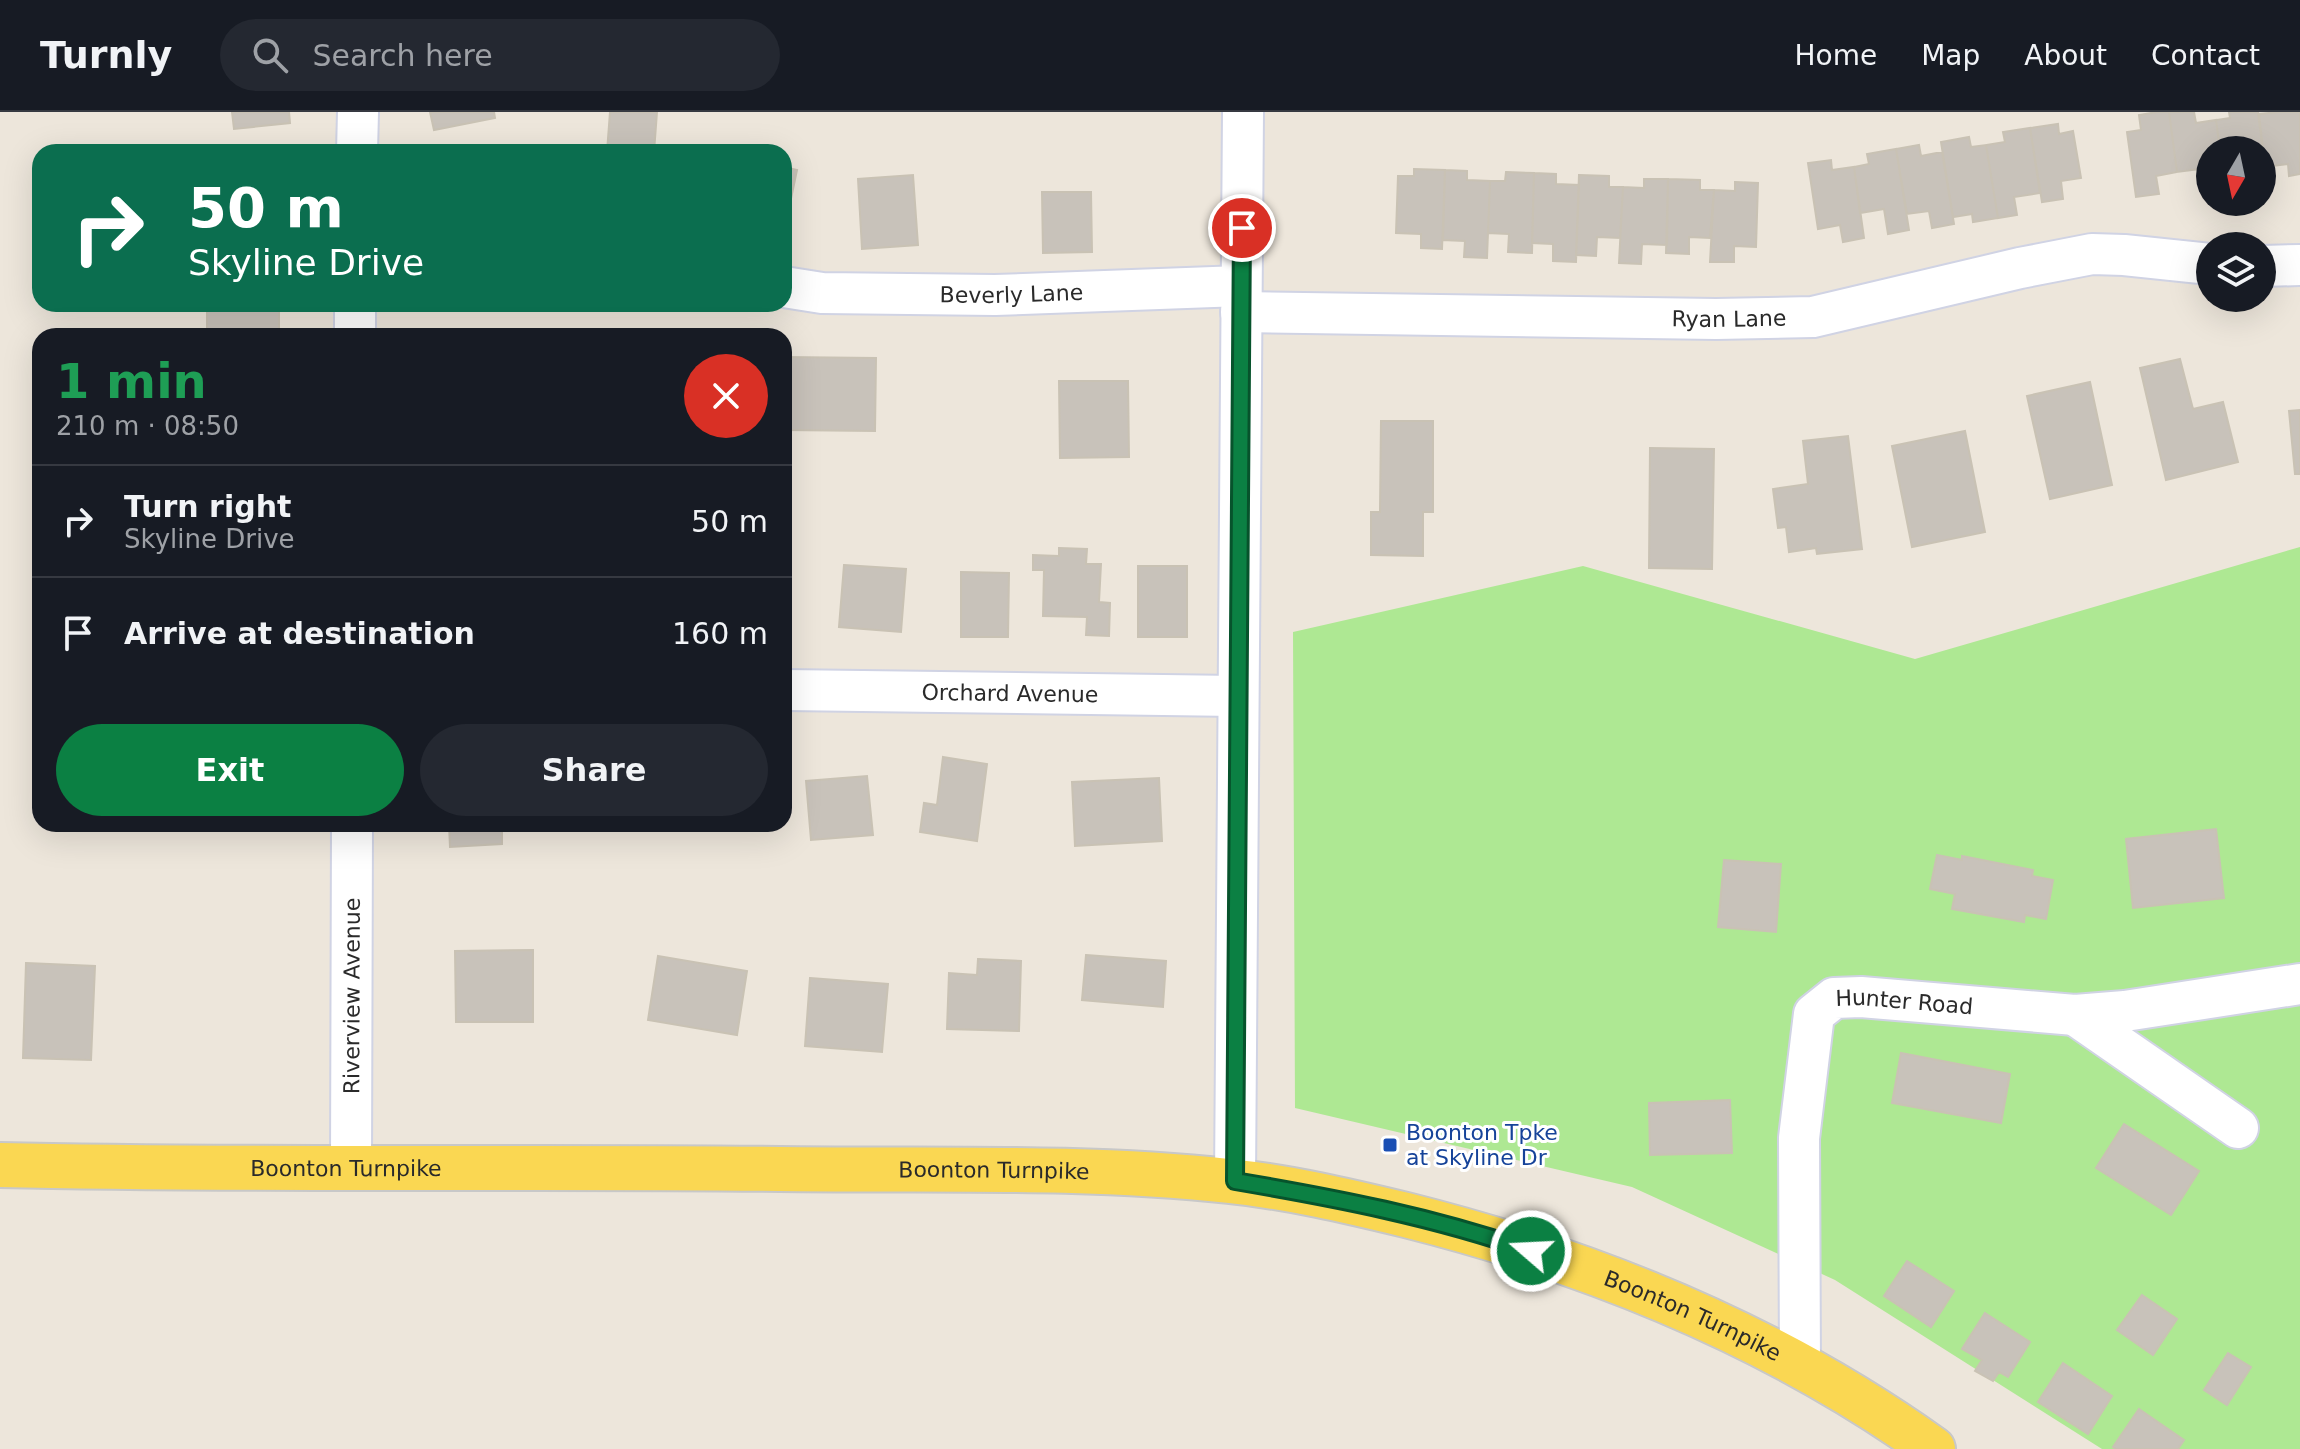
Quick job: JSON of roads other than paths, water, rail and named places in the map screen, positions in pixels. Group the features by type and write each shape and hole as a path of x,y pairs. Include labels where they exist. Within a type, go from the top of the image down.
{"main road":[{"name":"Boonton Turnpike","path":"0,1165 1136,1173 1235,1181 1350,1201 1480,1233 1607,1277 1706,1318 1800,1365 1873,1406 1933,1449"}],"street":[{"path":"357,144 358,112"},
{"path":"1235,1181 1243,112"},
{"name":"Ryan Lane","path":"1241,299 1716,319 1813,317 2092,254 2196,263"},
{"path":"2276,266 2300,265"},
{"name":"Beverly Lane","path":"792,288 822,293 1241,299"},
{"name":"Orchard Avenue","path":"792,690 1237,696"},
{"name":"Riverview Avenue","path":"351,1168 352,832"},
{"name":"Hunter Road","path":"1800,1365 1799,1138 1814,1014 1834,998 1861,997 2075,1015 2125,1011 2300,984"},
{"path":"2075,1015 2238,1128"}],"place":[{"name":"Boonton Tpke at Skyline Dr","path":"1390,1145"}]}
